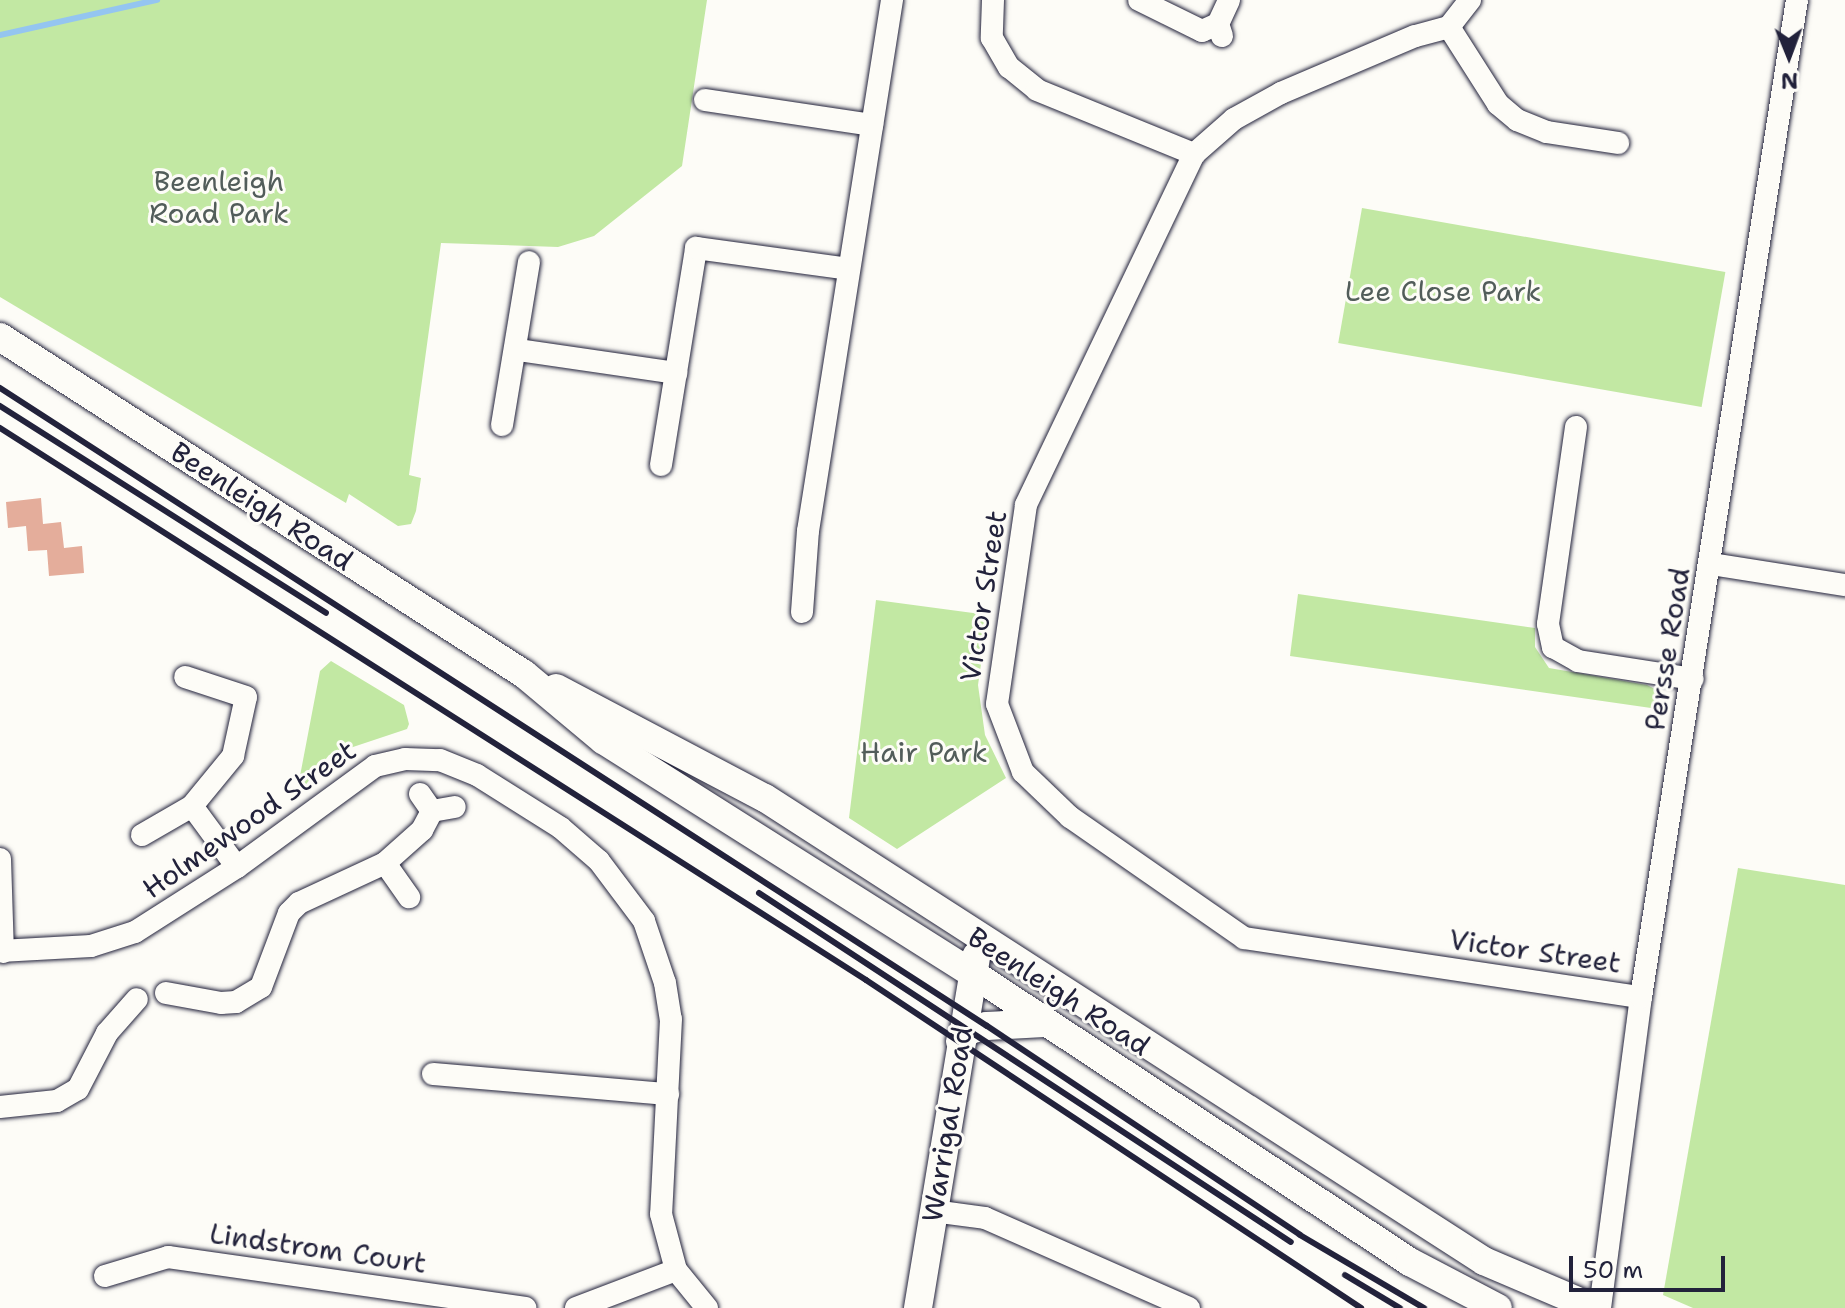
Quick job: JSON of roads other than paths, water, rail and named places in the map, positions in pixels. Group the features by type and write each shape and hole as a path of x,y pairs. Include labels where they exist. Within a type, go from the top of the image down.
{"main road":[{"name":"Beenleigh Road","path":"0,337 524,674 603,740 972,973 1410,1262 1498,1308"},
{"name":"Beenleigh Road","path":"524,674 605,710 765,798 979,940 1484,1261 1594,1308"},
{"name":"Warrigal Road","path":"918,1308 979,940"},
{"path":"960,1041 969,1030 987,1026 1044,1023"}],"street":[{"path":"802,612 808,531 892,0"},
{"path":"993,0 992,38 1009,67 1037,90 1194,154"},
{"path":"1139,0 1202,31 1220,30 1229,0"},
{"path":"1470,0 1449,27 1498,104 1517,120 1547,132 1618,143"},
{"name":"Persse Road","path":"1600,1308 1641,997 1712,564 1797,0"},
{"name":"Victor Street","path":"1449,27 1281,93 1234,119 1194,154 1026,505 997,704 1023,772 1070,817 1244,938 1641,997"},
{"path":"705,100 872,125"},
{"path":"661,465 696,248 849,269"},
{"path":"502,425 518,350 529,262"},
{"path":"518,350 676,373"},
{"path":"1576,427 1548,624 1553,647 1578,661 1693,679"},
{"path":"1712,564 1845,585"},
{"path":"788,570 805,585"},
{"path":"142,835 192,806 233,756 246,697 185,677"},
{"name":"Holmewood Street","path":"1,952 91,946 135,932 237,867 375,766 405,759 440,760 477,775 561,828 599,861 644,921 665,983 671,1019 661,1214 676,1270 707,1308"},
{"path":"166,993 221,1003 248,995 261,987 289,913 299,903 385,863 422,830 426,802 455,807"},
{"path":"192,806 237,867"},
{"path":"0,859 1,952"},
{"path":"385,863 409,897"},
{"path":"0,1107 57,1101 78,1089 107,1033 137,999"},
{"path":"433,1074 668,1094"},
{"path":"933,1211 985,1218 1189,1308"},
{"name":"Lindstrom Court","path":"105,1276 168,1257 433,1302 525,1308"},
{"path":"576,1308 676,1270"}],"waterway":[{"path":"0,35 157,0"}],"railway":[{"path":"0,388 987,1026 1300,1235 1424,1308"},
{"path":"0,406 326,613"},
{"path":"0,428 866,980 1361,1308"},
{"path":"759,893 1291,1242"},
{"path":"1345,1275 1400,1308"}],"park label":[{"name":"Beenleigh Road Park","path":"219,197"},
{"name":"Lee Close Park","path":"1443,291"},
{"name":"Hair Park","path":"924,752"}]}
